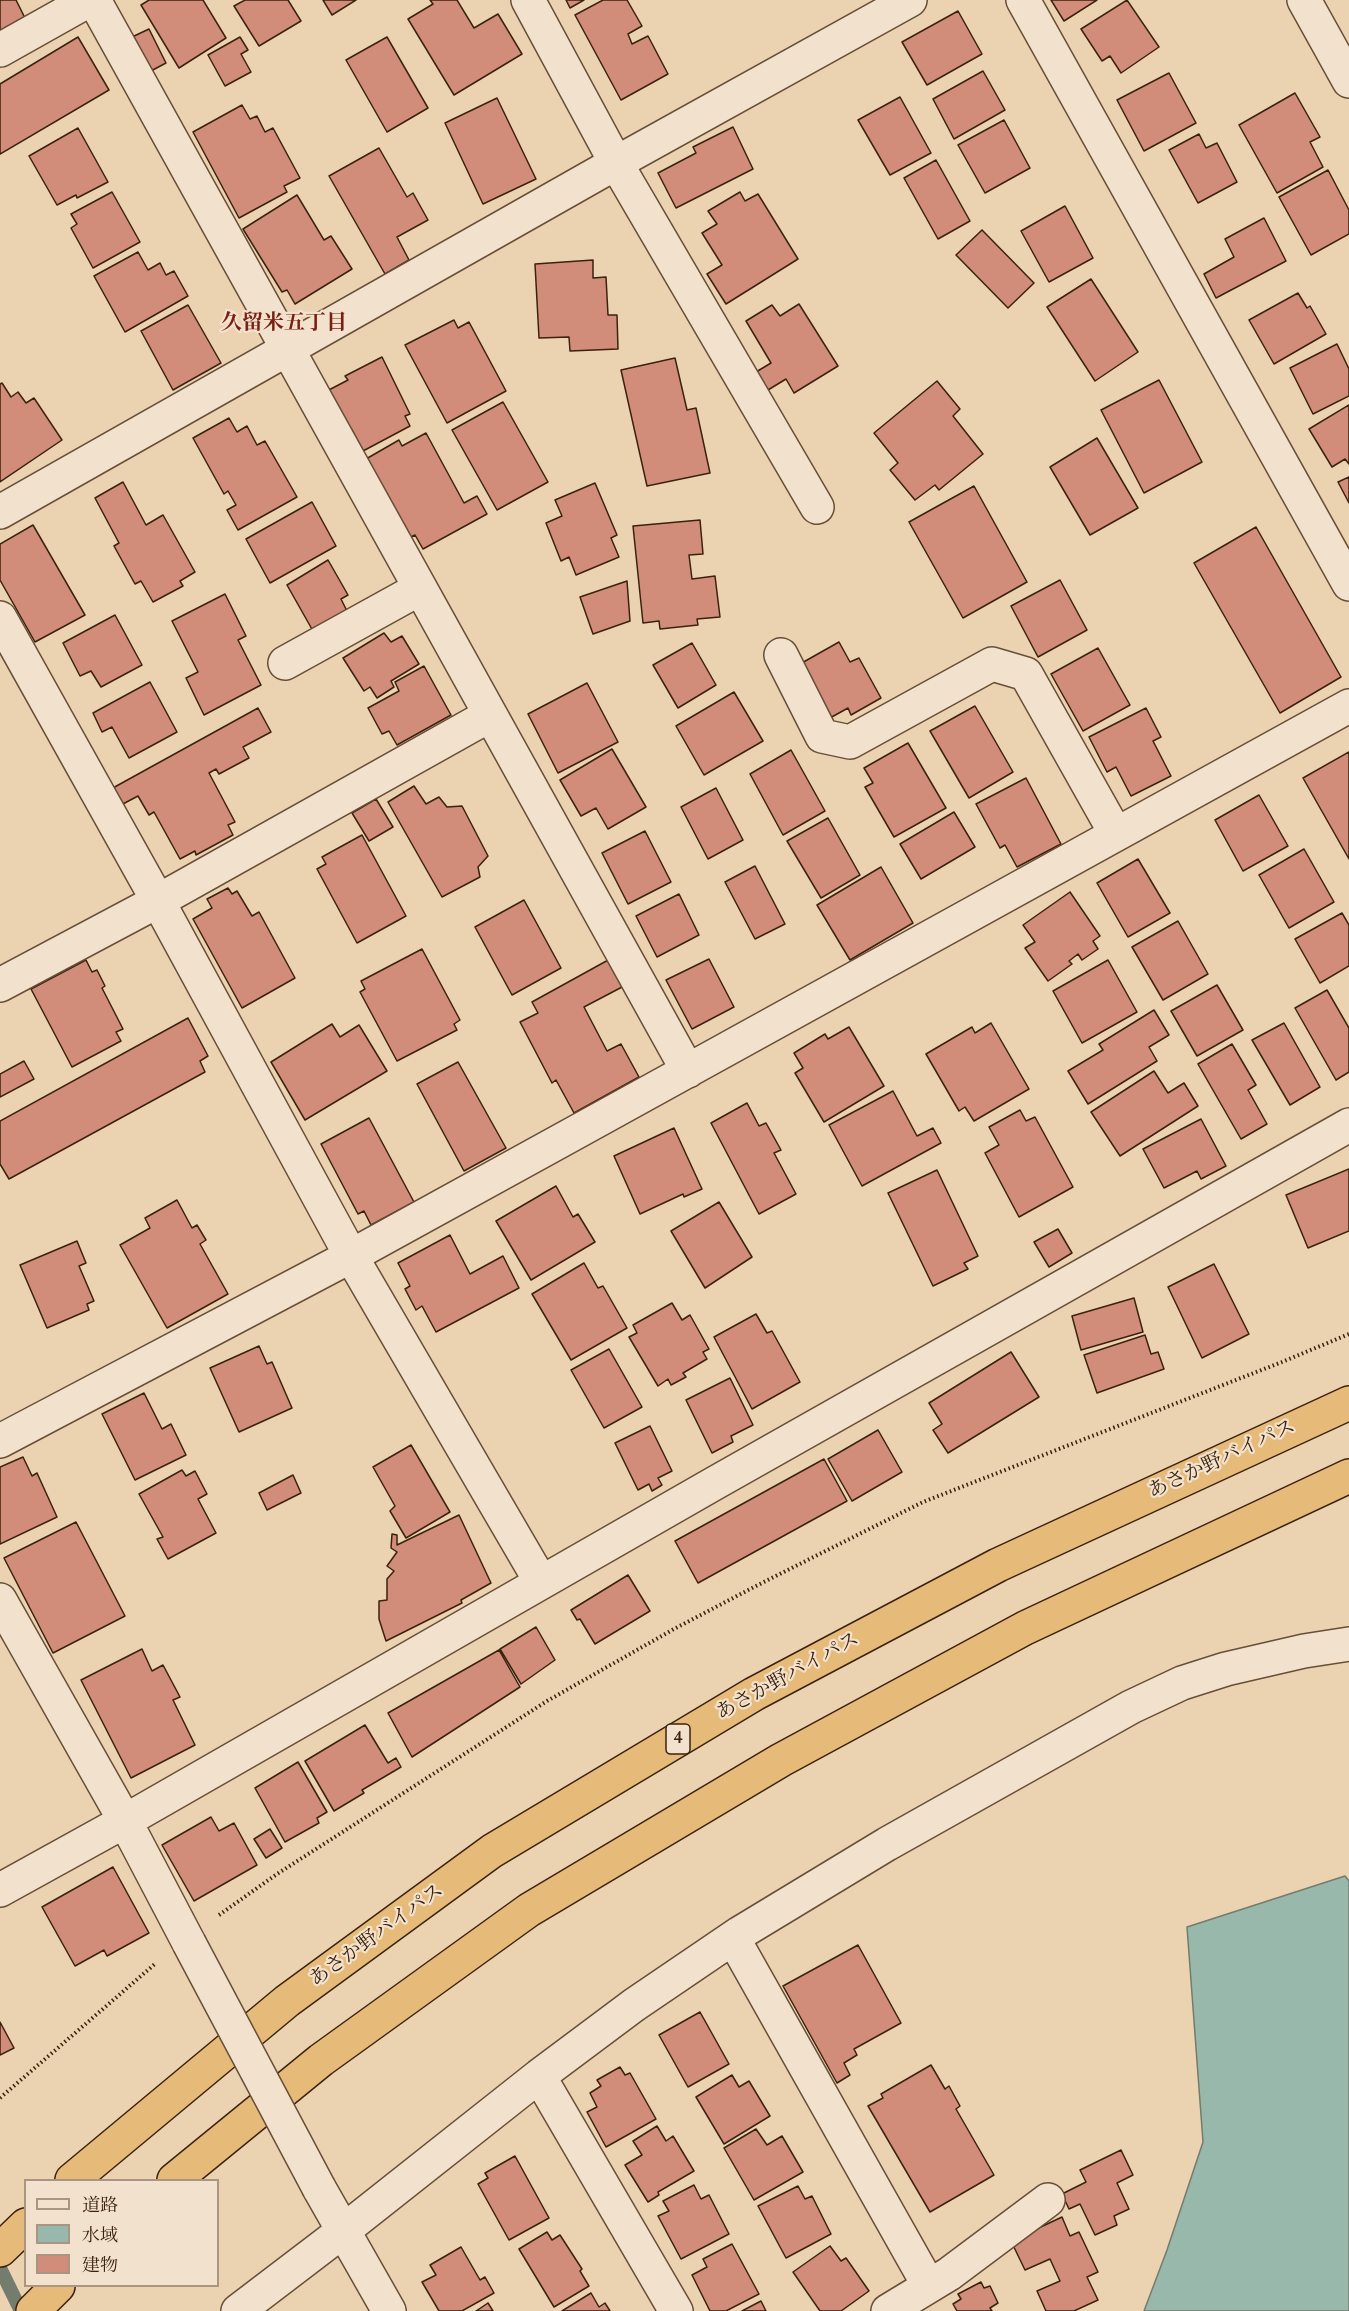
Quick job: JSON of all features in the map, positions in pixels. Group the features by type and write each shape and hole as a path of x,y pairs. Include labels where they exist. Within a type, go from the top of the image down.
{"highway":[{"name":"あさか野バイパス","path":"74,2179 287,2001 492,1851 753,1694 998,1565 1349,1403"},
{"path":"176,2179 321,2060 539,1904 782,1760 1025,1628 1349,1476"},
{"path":"0,2250 24,2227"},
{"path":"33,2311 57,2287"}],"street":[{"path":"0,51 91,0 688,1071"},
{"path":"528,0 616,163 816,507"},
{"path":"0,512 616,163 910,0"},
{"path":"1023,0 1349,584"},
{"path":"1304,0 1349,81"},
{"path":"285,663 419,589"},
{"path":"0,618 158,901 351,1256 541,1582"},
{"path":"781,655 822,736 850,742 992,664 1026,674 1116,834"},
{"path":"0,1441 351,1256 1349,706"},
{"path":"0,985 158,901 490,715"},
{"path":"0,1890 1349,1125"},
{"path":"0,1600 125,1821 319,2188 389,2311"},
{"path":"238,2311 539,2076 634,2005 733,1938 887,1844 1131,1707 1182,1683 1304,1651 1349,1644"},
{"path":"733,1938 929,2286"},
{"path":"539,2076 676,2311"},
{"path":"892,2310 949,2274 1048,2200"}],"path":[{"path":"0,2098 188,1940 277,1874 547,1701 674,1629 923,1502 1349,1334"}],"water":[{"path":"1345,1876 1349,1881 1349,2311 1144,2311 1203,2142 1187,1927"}],"building":[{"path":"0,0 16,0 25,18 0,31"},
{"path":"149,0 203,0 226,38 179,68 141,5"},
{"path":"245,0 288,0 301,21 259,46 234,6"},
{"path":"323,0 356,0 332,15"},
{"path":"430,0 457,0 474,28 498,14 522,54 454,95 408,19 433,4"},
{"path":"566,0 584,0 570,8"},
{"path":"603,0 627,0 642,26 628,34 632,44 648,36 668,74 621,100 575,15"},
{"path":"1051,0 1097,0 1064,21"},
{"path":"1127,0 1159,47 1121,73 1110,56 1102,61 1081,29"},
{"path":"958,11 982,54 927,85 902,42"},
{"path":"149,29 166,63 149,72 132,37"},
{"path":"78,37 109,90 0,154 0,84"},
{"path":"240,37 248,50 241,54 251,72 225,86 208,55"},
{"path":"387,37 428,108 387,132 346,60"},
{"path":"983,71 1005,110 954,139 933,99"},
{"path":"1169,73 1196,123 1144,151 1117,100"},
{"path":"1295,93 1320,137 1310,142 1323,167 1277,193 1239,125"},
{"path":"900,97 931,153 890,175 858,120"},
{"path":"497,98 536,179 483,204 445,123"},
{"path":"242,105 250,119 257,116 265,132 273,128 300,178 284,186 287,192 239,218 193,132"},
{"path":"1004,120 1030,168 985,193 958,145"},
{"path":"733,127 753,169 676,208 658,173 696,153 693,147"},
{"path":"78,128 108,182 77,198 76,195 57,205 29,156"},
{"path":"1199,134 1206,148 1217,143 1237,182 1198,203 1169,150"},
{"path":"379,148 407,197 413,193 428,220 397,237 409,260 385,274 329,176"},
{"path":"936,160 970,221 938,239 904,178"},
{"path":"1328,170 1349,210 1349,234 1311,255 1279,197"},
{"path":"112,192 140,242 93,268 71,228 77,224 71,214"},
{"path":"740,192 745,201 758,194 798,259 726,304 707,274 722,265 702,233 717,224 708,211"},
{"path":"297,195 324,240 331,236 352,269 295,304 287,290 282,292 243,229"},
{"path":"1065,206 1093,258 1049,282 1021,231"},
{"path":"1264,218 1286,261 1216,298 1204,274 1234,257 1225,239"},
{"path":"982,230 1034,283 1008,308 956,255"},
{"path":"138,252 148,270 160,263 166,275 174,271 188,296 125,332 94,276"},
{"path":"593,260 593,278 606,277 608,315 617,315 618,349 570,351 569,337 539,338 535,264"},
{"path":"1091,279 1138,352 1095,381 1047,307"},
{"path":"1298,293 1307,308 1310,306 1326,334 1274,364 1249,320"},
{"path":"799,304 838,366 794,393 786,379 768,390 756,372 771,363 746,321 772,305 780,316"},
{"path":"188,305 221,363 173,390 141,331"},
{"path":"454,320 458,328 469,322 506,391 447,423 405,345"},
{"path":"1337,344 1349,369 1349,396 1313,414 1290,368"},
{"path":"382,357 410,414 405,416 410,426 363,451 352,430 346,433 325,392 348,380 345,376"},
{"path":"675,358 687,410 696,408 710,473 647,486 621,370"},
{"path":"1159,380 1202,462 1144,493 1101,410"},
{"path":"937,381 960,409 953,416 983,454 939,490 935,485 915,500 890,470 898,463 874,433"},
{"path":"2,383 11,397 18,392 26,403 34,398 62,440 0,482 0,384"},
{"path":"503,402 548,482 497,510 452,430"},
{"path":"1349,405 1349,464 1345,459 1332,467 1309,429"},
{"path":"229,418 237,432 247,426 257,445 265,441 297,497 238,530 227,510 236,505 228,491 224,494 193,438"},
{"path":"426,433 464,503 477,496 487,514 423,549 415,535 409,538 366,459 399,440 402,446"},
{"path":"1097,438 1138,508 1090,535 1050,467"},
{"path":"1349,477 1349,503 1338,482"},
{"path":"123,482 146,525 163,515 195,572 180,581 183,586 153,602 141,581 135,584 114,546 119,543 95,498"},
{"path":"595,483 617,535 611,538 619,557 576,575 569,557 561,561 546,523 562,516 555,500"},
{"path":"974,486 1027,582 963,618 909,522"},
{"path":"312,502 336,546 270,583 246,539"},
{"path":"700,520 703,554 689,555 692,579 715,576 720,617 697,619 698,625 660,629 659,621 643,623 633,526"},
{"path":"33,525 85,615 35,642 0,580 0,544"},
{"path":"1256,527 1341,677 1280,713 1194,563"},
{"path":"328,560 348,595 341,599 347,611 313,631 287,585"},
{"path":"1060,580 1087,630 1038,657 1011,606"},
{"path":"627,581 630,621 593,634 580,597"},
{"path":"225,594 246,636 238,640 261,685 204,715 186,678 198,672 172,621"},
{"path":"115,615 142,665 101,687 91,671 80,676 63,643"},
{"path":"384,633 391,642 402,636 419,664 391,681 394,687 377,698 370,687 364,691 343,658"},
{"path":"839,642 850,662 859,658 881,698 851,715 848,708 830,718 800,664"},
{"path":"692,643 716,685 678,708 653,665"},
{"path":"1098,648 1130,705 1083,731 1051,674"},
{"path":"424,666 451,715 397,745 389,731 382,734 368,708 399,691 395,682"},
{"path":"150,682 177,732 129,758 112,727 102,732 93,713"},
{"path":"587,683 618,742 558,773 528,714"},
{"path":"734,692 763,741 704,775 676,726"},
{"path":"975,706 1013,772 969,798 930,731"},
{"path":"258,708 271,732 243,747 249,758 219,774 216,769 209,773 235,822 228,825 233,835 196,855 195,851 180,859 154,812 149,815 138,796 121,805 111,789"},
{"path":"1146,708 1161,737 1153,741 1171,776 1131,796 1116,767 1107,772 1089,737"},
{"path":"908,743 946,808 894,837 865,787 873,783 864,768"},
{"path":"612,749 646,807 608,829 596,808 581,816 560,780"},
{"path":"791,750 825,811 783,835 750,774"},
{"path":"1349,752 1349,859 1303,778"},
{"path":"1026,778 1061,844 1017,867 1005,845 1000,848 976,804"},
{"path":"414,786 426,804 439,797 447,807 462,806 488,856 478,867 480,877 442,897 388,802"},
{"path":"716,788 743,840 708,859 681,807"},
{"path":"1259,795 1288,846 1243,871 1215,820"},
{"path":"376,799 393,827 369,841 352,813"},
{"path":"954,812 975,847 921,879 900,844"},
{"path":"828,818 860,875 821,898 787,841"},
{"path":"645,831 671,882 628,904 602,853"},
{"path":"362,835 406,916 357,943 317,869 326,864 322,857"},
{"path":"1304,849 1334,902 1289,928 1259,875"},
{"path":"1138,859 1170,913 1128,937 1097,883"},
{"path":"755,866 785,924 755,939 725,882"},
{"path":"881,867 913,923 850,960 817,905"},
{"path":"228,888 232,894 237,891 252,916 259,912 295,978 242,1008 193,919 212,908 207,899"},
{"path":"1070,892 1100,936 1093,941 1098,949 1082,960 1078,954 1069,961 1072,964 1048,981 1025,948 1035,942 1023,925"},
{"path":"679,894 699,935 657,957 636,916"},
{"path":"524,900 561,968 512,995 475,927"},
{"path":"1342,913 1349,925 1349,966 1320,983 1295,939"},
{"path":"1178,921 1208,974 1163,1000 1132,947"},
{"path":"422,949 460,1020 454,1024 457,1030 397,1061 360,992 365,989 361,981"},
{"path":"610,959 624,986 584,1007 607,1051 621,1044 639,1077 574,1113 556,1080 552,1083 520,1022 538,1013 532,1002"},
{"path":"709,959 734,1007 692,1029 666,980"},
{"path":"86,960 92,972 97,970 105,986 102,988 123,1029 116,1032 121,1041 72,1067 31,989"},
{"path":"1108,960 1137,1012 1082,1043 1053,991"},
{"path":"1217,985 1243,1030 1197,1056 1171,1011"},
{"path":"1327,990 1349,1028 1349,1072 1336,1080 1295,1008"},
{"path":"1154,1010 1169,1035 1149,1047 1157,1061 1088,1104 1068,1071 1103,1050 1099,1044"},
{"path":"188,1018 208,1056 200,1061 205,1072 9,1179 0,1164 0,1121"},
{"path":"991,1023 1029,1089 974,1121 965,1107 959,1111 926,1054 972,1027 975,1033"},
{"path":"1284,1023 1320,1087 1290,1105 1252,1040"},
{"path":"332,1024 340,1037 359,1025 387,1071 305,1120 271,1062"},
{"path":"849,1027 884,1086 824,1122 795,1073 803,1068 794,1053 825,1034 828,1039"},
{"path":"1232,1044 1256,1085 1248,1090 1267,1124 1241,1139 1198,1064"},
{"path":"24,1061 34,1079 0,1097 0,1074"},
{"path":"458,1062 506,1148 464,1171 417,1084"},
{"path":"1154,1071 1168,1093 1184,1083 1198,1106 1120,1156 1091,1112"},
{"path":"893,1091 917,1136 933,1128 941,1143 862,1186 829,1125"},
{"path":"747,1103 759,1126 766,1123 781,1150 774,1153 796,1194 759,1214 711,1123"},
{"path":"1020,1110 1026,1121 1035,1117 1073,1187 1019,1217 985,1153 999,1145 989,1127"},
{"path":"369,1118 414,1202 371,1225 364,1211 358,1214 321,1144"},
{"path":"1201,1119 1226,1166 1201,1179 1197,1171 1164,1188 1143,1149"},
{"path":"674,1128 702,1189 684,1197 683,1194 640,1214 614,1156"},
{"path":"1349,1169 1349,1231 1308,1248 1286,1195"},
{"path":"937,1170 978,1256 964,1263 968,1269 933,1286 888,1193"},
{"path":"556,1186 573,1217 578,1214 595,1242 531,1280 496,1221"},
{"path":"177,1200 192,1228 197,1225 206,1240 200,1244 228,1294 167,1328 120,1245 150,1228 145,1218"},
{"path":"719,1202 752,1257 705,1288 671,1231"},
{"path":"1058,1229 1072,1253 1049,1267 1034,1242"},
{"path":"450,1235 470,1274 503,1256 519,1288 436,1332 422,1306 416,1310 405,1289 410,1286 398,1263"},
{"path":"77,1241 86,1263 79,1266 94,1301 87,1304 89,1310 47,1328 20,1265"},
{"path":"584,1263 598,1288 603,1286 627,1328 571,1360 532,1294"},
{"path":"1214,1264 1249,1334 1202,1358 1168,1287"},
{"path":"1134,1298 1143,1332 1081,1350 1072,1316"},
{"path":"672,1303 682,1320 690,1315 709,1349 703,1352 707,1359 683,1373 686,1377 671,1385 668,1379 658,1386 629,1337 637,1333 633,1325"},
{"path":"756,1314 767,1333 772,1331 800,1382 752,1409 714,1337"},
{"path":"1145,1335 1151,1354 1158,1352 1164,1369 1097,1393 1084,1355"},
{"path":"259,1346 267,1364 272,1362 292,1408 239,1432 210,1368"},
{"path":"609,1349 642,1407 604,1428 571,1370"},
{"path":"1011,1352 1039,1397 948,1453 933,1430 942,1424 929,1403"},
{"path":"730,1378 753,1425 731,1436 733,1442 712,1453 686,1400"},
{"path":"144,1393 162,1429 171,1424 186,1455 135,1480 102,1414"},
{"path":"650,1426 672,1471 658,1478 662,1485 652,1491 649,1484 638,1490 615,1443"},
{"path":"878,1430 902,1472 852,1501 828,1459"},
{"path":"411,1445 450,1512 406,1538 390,1511 395,1506 373,1467"},
{"path":"23,1457 32,1476 37,1473 57,1517 0,1544 0,1467"},
{"path":"824,1459 847,1501 698,1583 675,1541"},
{"path":"182,1470 186,1476 195,1471 207,1494 198,1499 216,1533 168,1559 157,1539 163,1537 139,1494"},
{"path":"293,1475 301,1493 267,1510 259,1493"},
{"path":"459,1515 491,1583 461,1600 462,1603 386,1641 379,1619 379,1601 387,1600 387,1579 394,1571 387,1566 397,1552 391,1548 392,1534 397,1535 397,1545"},
{"path":"76,1522 125,1616 53,1653 4,1558"},
{"path":"628,1575 650,1611 595,1644 580,1619 577,1620 571,1610"},
{"path":"536,1627 555,1660 521,1684 500,1649"},
{"path":"142,1649 152,1671 163,1665 180,1697 173,1700 195,1745 131,1778 81,1680"},
{"path":"499,1650 520,1687 412,1757 388,1713"},
{"path":"365,1725 388,1763 396,1758 401,1767 362,1790 364,1793 334,1811 305,1761"},
{"path":"298,1762 327,1812 317,1818 319,1823 285,1842 255,1788"},
{"path":"211,1817 219,1831 234,1823 257,1865 194,1901 162,1845"},
{"path":"270,1829 282,1848 266,1858 254,1839"},
{"path":"113,1867 149,1933 107,1956 104,1950 75,1966 42,1907"},
{"path":"858,1945 901,2023 854,2049 857,2055 844,2063 850,2075 837,2083 783,1986"},
{"path":"700,2012 729,2064 688,2087 659,2035"},
{"path":"0,2022 14,2048 0,2055"},
{"path":"931,2065 945,2089 949,2086 960,2106 956,2109 994,2175 930,2212 868,2106 883,2098 881,2094"},
{"path":"620,2067 625,2075 630,2073 656,2119 606,2147 587,2112 597,2107 590,2093 601,2086 597,2080"},
{"path":"732,2075 739,2087 749,2081 770,2116 724,2144 696,2097"},
{"path":"657,2126 666,2141 673,2136 694,2171 658,2192 659,2195 648,2202 625,2165 642,2155 633,2141"},
{"path":"756,2129 767,2145 782,2136 803,2172 754,2200 724,2148"},
{"path":"1121,2150 1133,2175 1117,2183 1129,2209 1114,2216 1117,2225 1095,2235 1080,2204 1069,2209 1062,2194 1086,2182 1080,2170"},
{"path":"515,2156 549,2218 509,2240 478,2184 488,2178 485,2173"},
{"path":"694,2185 701,2199 709,2195 729,2234 681,2259 658,2216 669,2211 663,2201"},
{"path":"798,2186 805,2199 812,2196 831,2234 786,2258 758,2206"},
{"path":"1062,2217 1070,2236 1079,2232 1098,2272 1087,2277 1098,2300 1074,2311 1046,2311 1037,2291 1060,2281 1050,2259 1025,2270 1011,2241"},
{"path":"547,2232 552,2240 560,2235 582,2269 580,2271 589,2286 554,2307 519,2249"},
{"path":"732,2244 759,2294 726,2311 710,2311 692,2275 707,2267 703,2259"},
{"path":"830,2246 841,2261 846,2258 869,2291 841,2311 820,2311 793,2272"},
{"path":"461,2247 480,2280 485,2277 494,2293 462,2311 439,2311 422,2282 436,2275 430,2265"},
{"path":"981,2282 984,2288 990,2286 998,2303 990,2308 992,2311 957,2311 953,2304 961,2299 958,2294"},
{"path":"591,2293 599,2307 605,2303 610,2311 562,2311"},
{"path":"761,2301 766,2311 742,2311"},
{"path":"488,2303 493,2311 476,2311"}],"waterway":[{"path":"0,2268 21,2311"}],"district":[{"name":"久留米五丁目","path":"284,324"}]}
